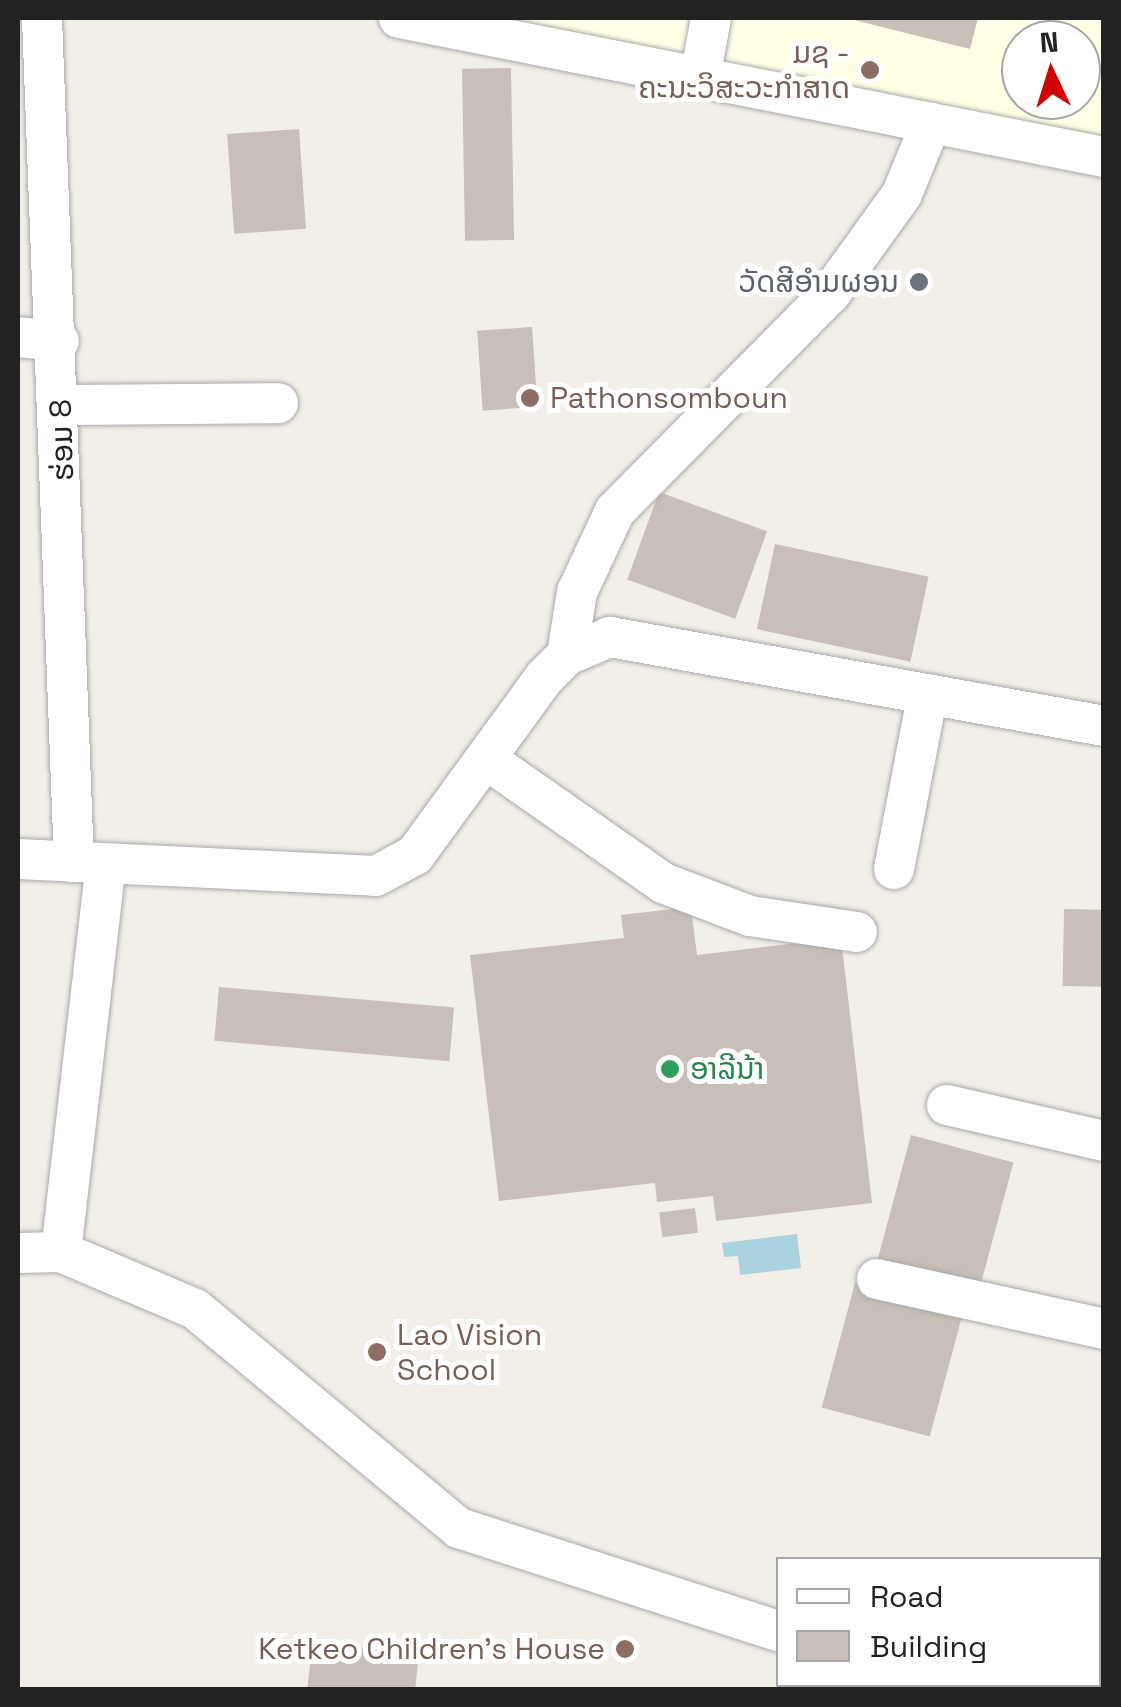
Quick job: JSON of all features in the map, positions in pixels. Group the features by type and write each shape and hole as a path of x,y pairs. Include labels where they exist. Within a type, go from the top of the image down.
{"street":[{"name":"ຮ່ອມ 8","path":"42,18 90,863 61,1252"},
{"path":"399,18 1104,157"},
{"path":"700,78 711,18"},
{"path":"18,859 376,876 414,854 567,655 577,592 615,511 830,294 902,194 931,123"},
{"path":"18,336 59,341"},
{"path":"62,406 278,403"},
{"path":"567,655 636,636 927,697 1104,726"},
{"path":"894,869 927,697"},
{"path":"489,760 663,882 750,916 857,932"},
{"path":"947,1105 1104,1142"},
{"path":"18,1253 61,1252 194,1309 458,1528 776,1631"},
{"path":"878,1279 1104,1330"}],"shaded area":[{"name":"ມຊ - ຄະນະວິສະວະກຳສາດ","path":"465,18 1103,18 1103,148"}],"water":[{"path":"797,1234 801,1268 740,1275 738,1256 724,1257 722,1243"}],"building":[{"path":"846,18 978,18 970,49"},
{"path":"511,68 514,240 465,241 462,69"},
{"path":"299,129 306,229 234,234 227,134"},
{"path":"532,327 538,407 483,411 477,331"},
{"path":"659,492 767,531 735,619 627,579"},
{"path":"775,544 929,577 910,662 757,629"},
{"name":"ອາລີນ້າ","path":"691,907 697,955 841,938 872,1203 716,1221 713,1196 657,1202 655,1183 499,1201 470,955 624,938 621,915"},
{"path":"1064,909 1104,910 1103,987 1063,986"},
{"path":"219,987 454,1008 449,1061 214,1041"},
{"path":"911,1135 1013,1162 980,1288 877,1261"},
{"path":"695,1208 698,1233 662,1237 659,1212"},
{"path":"855,1283 963,1312 930,1437 822,1408"},
{"path":"313,1642 419,1654 415,1690 307,1690"}],"place":[{"name":"ມຊ - ຄະນະວິສະວະກຳສາດ","path":"870,70"},
{"name":"ວັດສີອຳມຜອນ","path":"919,282"},
{"name":"Pathonsomboun","path":"530,398"},
{"name":"ອາລີນ້າ","path":"670,1069"},
{"name":"Lao Vision School","path":"377,1352"},
{"name":"Ketkeo Children's House","path":"625,1649"}]}
